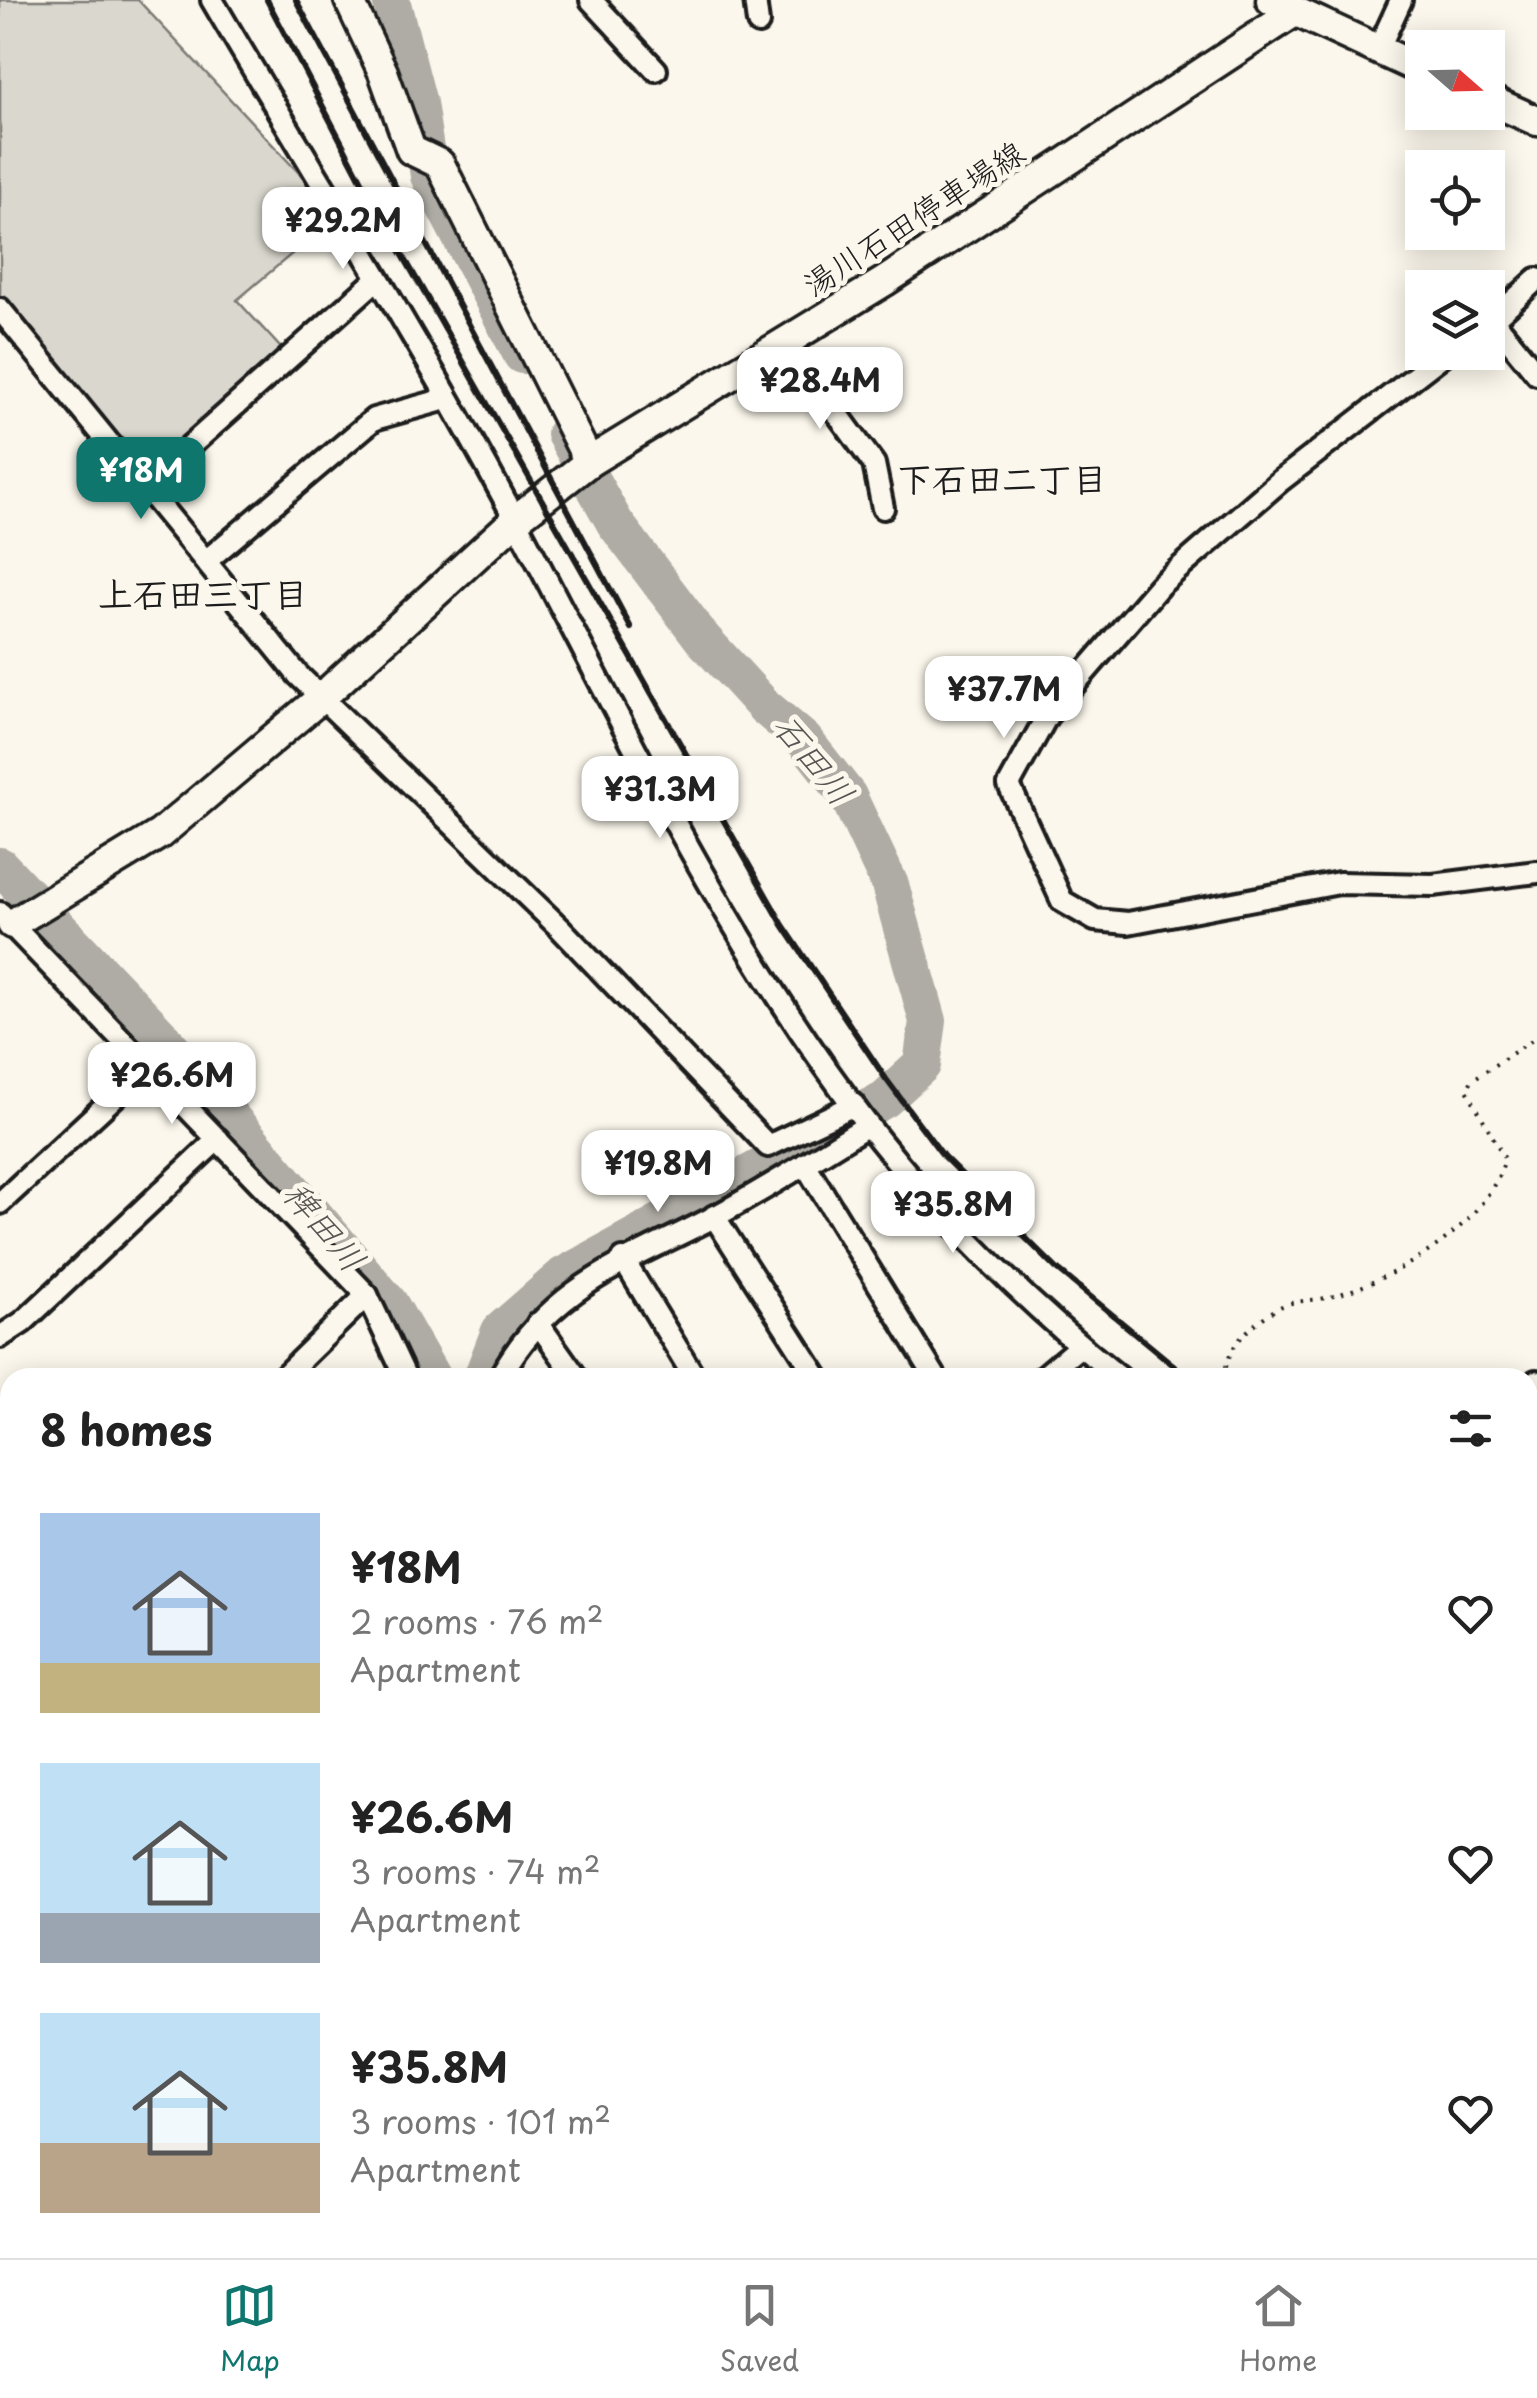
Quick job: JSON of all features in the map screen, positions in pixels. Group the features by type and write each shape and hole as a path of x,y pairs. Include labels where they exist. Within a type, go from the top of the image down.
{"main road":[{"path":"349,0 384,72 411,150 440,164 589,462"},
{"name":"湯川石田停車場線","path":"6,918 160,834 321,698 516,520 589,462 785,342 1282,6 1405,62"},
{"path":"1505,107 1537,121"}],"street":[{"path":"212,0 516,520 559,608 729,915 868,1125 960,1228 1108,1368"},
{"path":"592,0 656,70"},
{"path":"755,0 758,23"},
{"path":"1378,50 1400,0"},
{"path":"1505,308 1537,279"},
{"path":"144,486 376,280"},
{"path":"0,310 321,698 560,928 768,1146 854,1105"},
{"path":"1505,339 1537,374"},
{"path":"785,342 874,464 883,508"},
{"path":"1423,370 1280,481 1160,585 1046,716 1009,785 1062,902 1095,920 1128,923 1339,883 1434,886 1537,872"},
{"path":"206,562 374,419 446,399"},
{"path":"6,918 367,1294 401,1368"},
{"path":"0,1203 148,1066"},
{"path":"504,1368 518,1343 591,1277 714,1216 868,1125"},
{"path":"0,1337 22,1322 218,1139"},
{"path":"805,1164 930,1368"},
{"path":"714,1216 812,1368"},
{"path":"623,1259 689,1368"},
{"path":"292,1368 367,1294"},
{"path":"538,1324 570,1368"},
{"path":"1054,1368 1080,1346"}],"path":[{"path":"1225,1368 1225,1360 1241,1336 1280,1307 1332,1296 1408,1262 1437,1245 1483,1202 1505,1158 1467,1090 1472,1080 1537,1037"}],"shaded area":[{"path":"0,0 138,0 338,215 237,300 289,357 144,487 0,309"}],"waterway":[{"name":"石田川","path":"391,0 418,103 429,176 522,355"},
{"name":"石田川","path":"486,1368 500,1331 563,1276 885,1099 922,1065 928,1021 890,885 848,796 804,740 765,707 702,638 615,523 565,434"},
{"name":"稗田川","path":"0,866 163,1038 389,1303 426,1368"}],"railway":[{"path":"267,0 375,206 783,925 886,1079 944,1157 1057,1269 1177,1368"},
{"path":"296,0 631,628"}],"district":[{"name":"下石田二丁目","path":"1002,480"},
{"name":"上石田三丁目","path":"203,595"}]}
